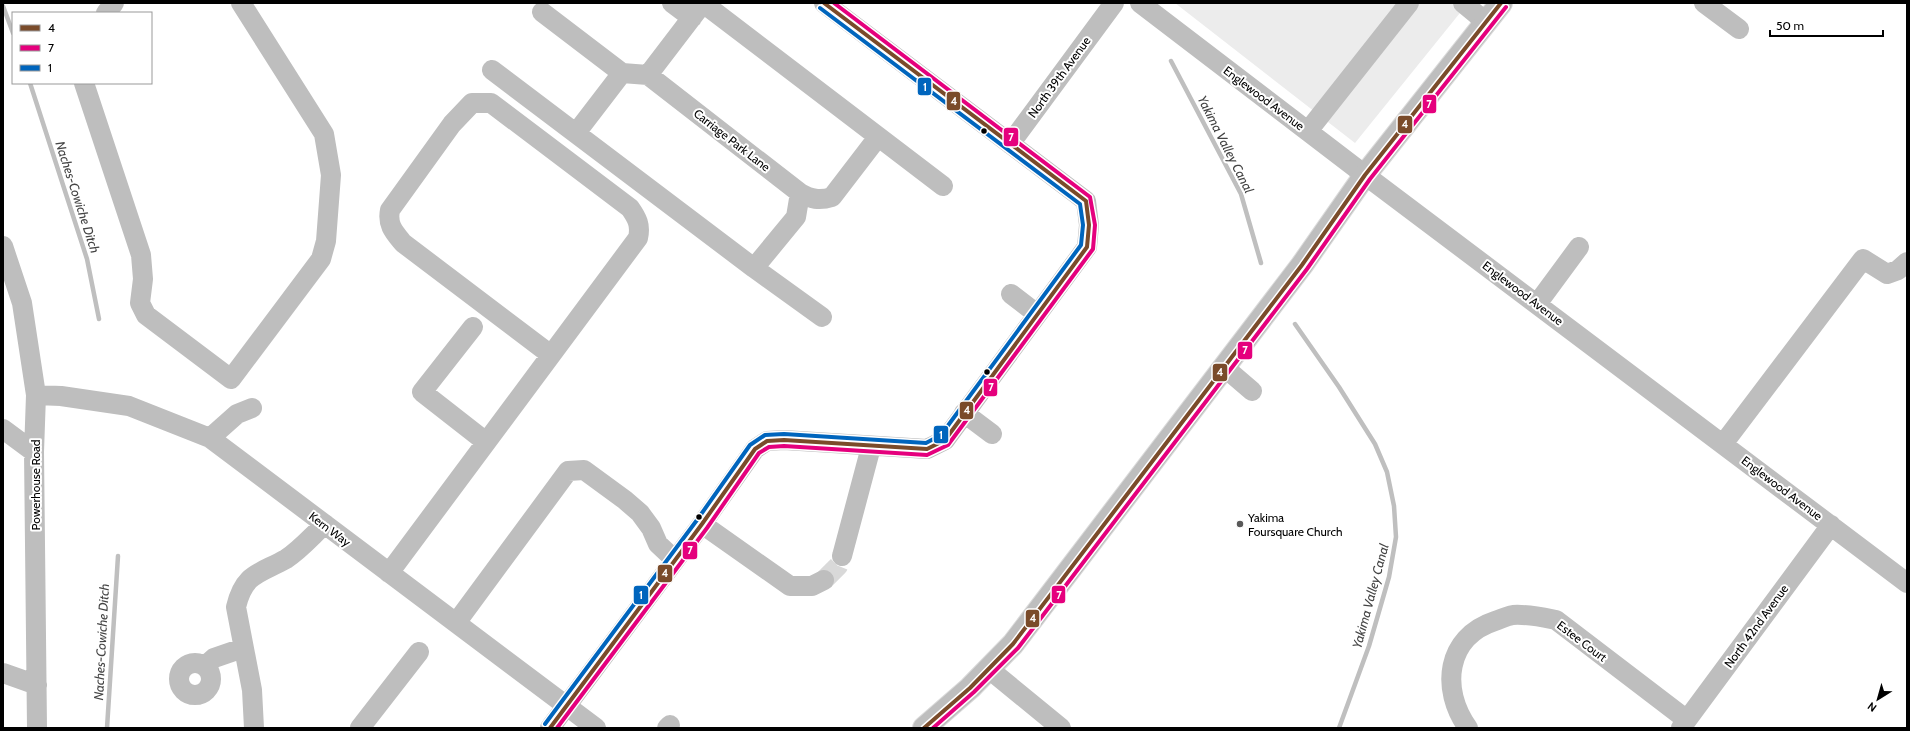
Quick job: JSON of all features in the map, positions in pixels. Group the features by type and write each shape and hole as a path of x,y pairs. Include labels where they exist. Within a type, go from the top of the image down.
{"main road":[{"path":"924,728 970,688 1013,644 1302,265 1365,175 1501,3"}],"street":[{"path":"107,12 114,3"},
{"path":"84,84 141,255 143,279 140,303 146,314 231,379 321,259 326,241 331,175 324,134 241,3"},
{"path":"672,3 699,8 943,186"},
{"path":"550,728 702,524 755,449 767,441 784,440 872,447 927,449 944,440 1087,247 1089,225 1086,201 824,3"},
{"name":"North 39th Avenue","path":"1010,144 1114,3"},
{"name":"Englewood Avenue","path":"1140,3 1308,132 1831,525 1904,573"},
{"path":"1463,3 1486,22"},
{"path":"1704,3 1739,29"},
{"path":"1308,132 1399,6"},
{"path":"542,12 622,73 648,75 699,8"},
{"path":"492,70 754,268 822,317"},
{"path":"576,133 622,73"},
{"name":"Carriage Park Lane","path":"648,75 800,193 810,199 821,200 832,197 878,138"},
{"path":"389,572 551,355 638,238 640,229 637,218 630,208 491,103 472,104 452,124 390,210 388,218 391,229 403,243 551,355"},
{"path":"754,268 796,217 800,193"},
{"name":"Powerhouse Road","path":"3,246 22,303 36,395 34,452 37,728"},
{"path":"1537,304 1579,247"},
{"path":"1724,444 1863,259 1887,274 1898,270 1907,262"},
{"path":"1011,294 1037,314"},
{"path":"473,327 422,392 486,442"},
{"path":"1224,367 1252,391"},
{"name":"Kern Way","path":"36,395 61,396 129,406 210,438 596,728"},
{"path":"210,438 237,414 252,408"},
{"path":"964,413 992,434"},
{"path":"3,429 34,452"},
{"path":"842,556 872,447"},
{"path":"456,623 568,471 584,470 625,500 640,513 651,528 658,544 675,560"},
{"path":"254,728 252,690 236,607 238,596 244,584 258,572 286,559 325,524"},
{"path":"702,524 790,586 812,586 824,580"},
{"name":"North 42nd Avenue","path":"1684,724 1831,525"},
{"name":"Estee Court","path":"1468,728 1462,720 1454,700 1450,678 1455,654 1477,628 1512,615 1534,615 1556,620 1684,724"},
{"path":"205,666 214,658 243,648"},
{"path":"360,728 419,652"},
{"path":"989,669 1062,728"},
{"path":"3,673 37,685"}],"shaded area":[{"path":"1175,3 1468,3 1355,143"}],"waterway":[{"name":"Naches-Cowiche Ditch","path":"3,6 12,30"},
{"name":"Yakima Valley Canal","path":"1171,61 1241,194 1261,263"},
{"name":"Naches-Cowiche Ditch","path":"30,84 87,259 99,319"},
{"name":"Yakima Valley Canal","path":"1295,324 1339,387 1375,444 1387,472 1394,506 1396,537 1389,577 1369,646 1339,728"},
{"name":"Naches-Cowiche Ditch","path":"107,728 118,556"}],"tunnel":[{"path":"824,580 838,566 842,556"}],"transit line":[{"name":"4","path":"550,728 702,524 755,449 767,441 784,440 927,449 945,440 1087,247 1089,225 1086,201 824,3"},
{"name":"7","path":"557,728 707,528 759,453 769,447 784,446 927,455 948,445 1093,249 1095,225 1090,197 834,3"},
{"name":"4","path":"924,728 970,688 1013,644 1302,265 1365,175 1501,3"},
{"name":"7","path":"933,728 974,692 1018,648 1307,269 1370,179 1506,7"},
{"name":"1","path":"545,724 697,520 750,445 765,435 784,434 926,443 941,435 1081,245 1083,225 1080,204 820,8"}],"place":[{"name":"Yakima Foursquare Church","path":"1240,524"}]}
